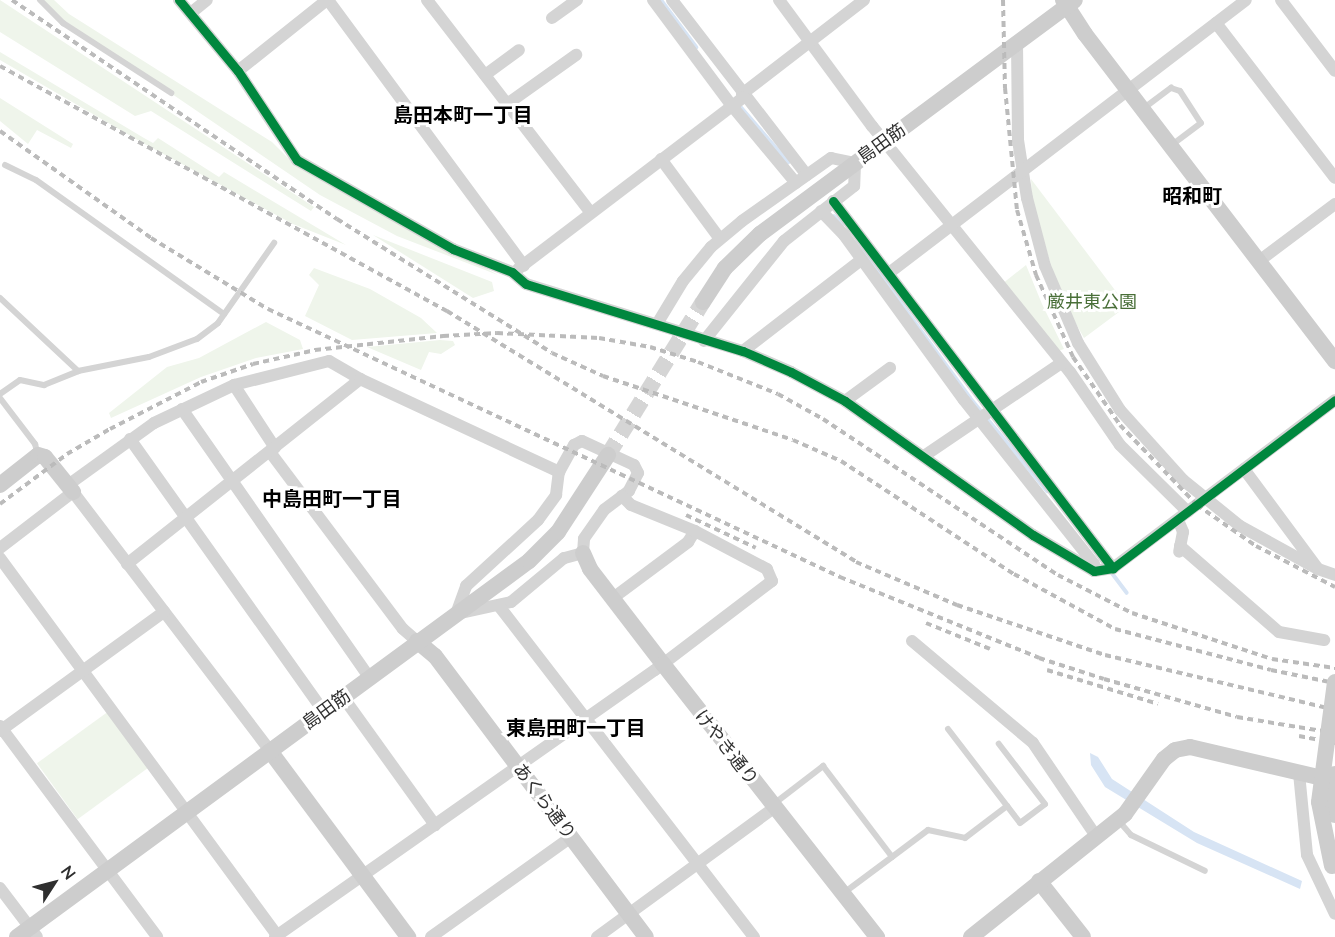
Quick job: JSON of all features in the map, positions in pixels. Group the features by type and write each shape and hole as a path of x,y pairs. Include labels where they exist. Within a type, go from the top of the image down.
{"street":[{"path":"179,0 192,12 238,71 297,160 453,249 512,272 526,284 657,324 704,341 743,351 845,401 1033,535 1105,570"},
{"path":"192,12 207,0"},
{"path":"238,71 327,0 524,266"},
{"path":"427,0 590,212"},
{"path":"552,18 577,0"},
{"path":"653,0 738,100 807,176"},
{"path":"672,0 796,183"},
{"path":"779,0 1120,445 1183,516 1183,532 1179,549 1279,632 1324,640"},
{"path":"512,272 524,266 590,212 738,100 864,0"},
{"path":"889,273 1246,0"},
{"path":"1298,0 1284,4 1335,71"},
{"path":"1068,2 1128,88 1335,361"},
{"name":"島田筋","path":"704,302 725,268 760,234 1068,2"},
{"path":"1216,23 1335,178"},
{"path":"1017,42 1018,140 1045,266 1078,343 1099,380 1148,445 1205,498 1240,526 1318,569 1335,575"},
{"path":"485,75 519,50"},
{"path":"507,104 576,55"},
{"path":"657,324 683,281 720,239 831,158 855,163 854,186 820,211 759,268 745,293 704,341"},
{"path":"661,159 720,239"},
{"path":"833,201 889,273 984,412 1094,564 1105,570"},
{"path":"1259,261 1335,204"},
{"path":"820,211 984,412 1105,570"},
{"path":"743,351 861,260"},
{"path":"0,548 130,440 182,409 234,385 329,361 360,379 559,472"},
{"path":"924,456 984,412 1000,407 1060,364"},
{"path":"845,401 890,368"},
{"path":"127,564 360,379"},
{"path":"234,385 273,450 403,629 417,641"},
{"path":"1105,570 1183,516 1335,400"},
{"path":"182,409 369,677"},
{"path":"130,440 323,711"},
{"path":"582,441 634,465 638,473 622,496 604,510 584,539 583,553 564,558 511,602 456,614 466,586 538,520 556,495 559,472 574,445 582,441"},
{"path":"0,484 38,455 45,457 270,751 408,937"},
{"name":"島田筋","path":"28,934 108,871 343,696 529,561 558,532 608,455"},
{"path":"1244,469 1318,569"},
{"path":"0,558 277,937 663,664 772,581 768,569 695,531 630,505 622,496"},
{"path":"613,598 688,542 695,531"},
{"name":"けやき通り","path":"583,553 613,598 663,664 877,937"},
{"path":"500,606 584,720 754,937"},
{"path":"157,937 1,729 164,612"},
{"name":"あくら通り","path":"417,641 435,656 646,937"},
{"path":"912,641 1033,743 1096,836"},
{"path":"1334,869 1319,801 1335,682"},
{"path":"343,696 435,825"},
{"path":"971,937 1118,819 1164,759 1175,750 1190,747 1335,781"},
{"path":"1299,773 1307,855 1335,914"},
{"path":"1335,774 1335,815"},
{"path":"597,937 697,865 773,806"},
{"path":"431,937 571,837"},
{"path":"1039,882 1083,937"},
{"path":"0,888 28,934"}],"lane":[{"path":"40,0 63,23 171,93"},
{"path":"1143,108 1172,88 1180,92 1201,123 1172,146"},
{"path":"5,165 36,180 224,315"},
{"path":"38,455 35,444 0,396 20,380 44,385 78,371 123,364 185,344 207,333 224,315 274,243"},
{"path":"0,298 78,371"},
{"path":"948,729 1020,823 1045,804 999,744"},
{"path":"773,806 823,766 892,857"},
{"path":"843,894 928,830 965,838 1007,806"},
{"path":"1118,819 1131,834 1205,871"}],"green space":[{"path":"0,0 314,207 311,211 151,111 135,116 0,32"},
{"path":"43,0 54,0 69,14 272,142 288,158 498,275 397,236 320,195 65,21"},
{"path":"0,52 144,138 153,143 158,138 219,177 224,172 346,245 293,224 141,142 0,60"},
{"path":"0,98 73,144 71,148 37,130 28,144 0,121"},
{"name":"厳井東公園","path":"1031,179 1127,306 1084,338 1066,306 1051,266 1032,198"},
{"path":"373,235 492,282 494,291 473,298"},
{"path":"1026,265 1064,349 1055,352 1002,284"},
{"path":"314,268 370,289 421,318 437,333 352,340 305,316 319,285 309,275"},
{"path":"266,322 300,340 303,349 256,358 201,377 111,418 109,413 167,367 199,358"},
{"path":"440,340 453,341 455,345 441,354 429,352 421,370 367,347"},
{"path":"109,711 150,767 78,819 37,763"}],"water":[{"path":"1090,753 1098,757 1112,779 1194,832 1302,881 1300,889 1197,843 1105,787 1091,765"}],"waterway":[{"path":"661,0 696,47"},
{"path":"738,104 788,162"},
{"path":"834,216 842,225"},
{"path":"856,242 970,398 1047,491"},
{"path":"1111,572 1127,593"}],"tunnel":[{"path":"608,455 703,302"}],"railway":[{"path":"12,0 337,219 552,353 603,376 793,440 841,461 1014,574 1115,629 1271,670 1335,683"},
{"path":"1003,0 1005,88 1017,210 1036,275 1073,357 1120,425 1197,505 1256,546 1335,587"},
{"path":"0,66 447,311 856,562 957,605 1105,655 1335,710"},
{"path":"0,131 151,238 268,309 840,577 1039,658 1104,679 1237,717 1335,733"},
{"path":"0,504 67,454 110,429 201,382 253,364 315,350 443,336 497,333 599,338 650,347 698,362 778,394 823,419 1058,575 1132,613 1272,659 1335,668"},
{"path":"686,515 756,548"},
{"path":"926,623 990,649"},
{"path":"1047,670 1158,704"},
{"path":"1299,736 1335,743"}],"cycle path":[{"path":"179,0 238,71 297,160 453,249 512,272 526,284 743,351 791,372 845,401 1033,535 1094,571 1113,568 1335,400"},
{"path":"833,201 1113,568"}],"district":[{"name":"島田本町一丁目","path":"463,114"},
{"name":"昭和町","path":"1192,195"},
{"name":"中島田町一丁目","path":"332,498"},
{"name":"東島田町一丁目","path":"576,727"}]}
